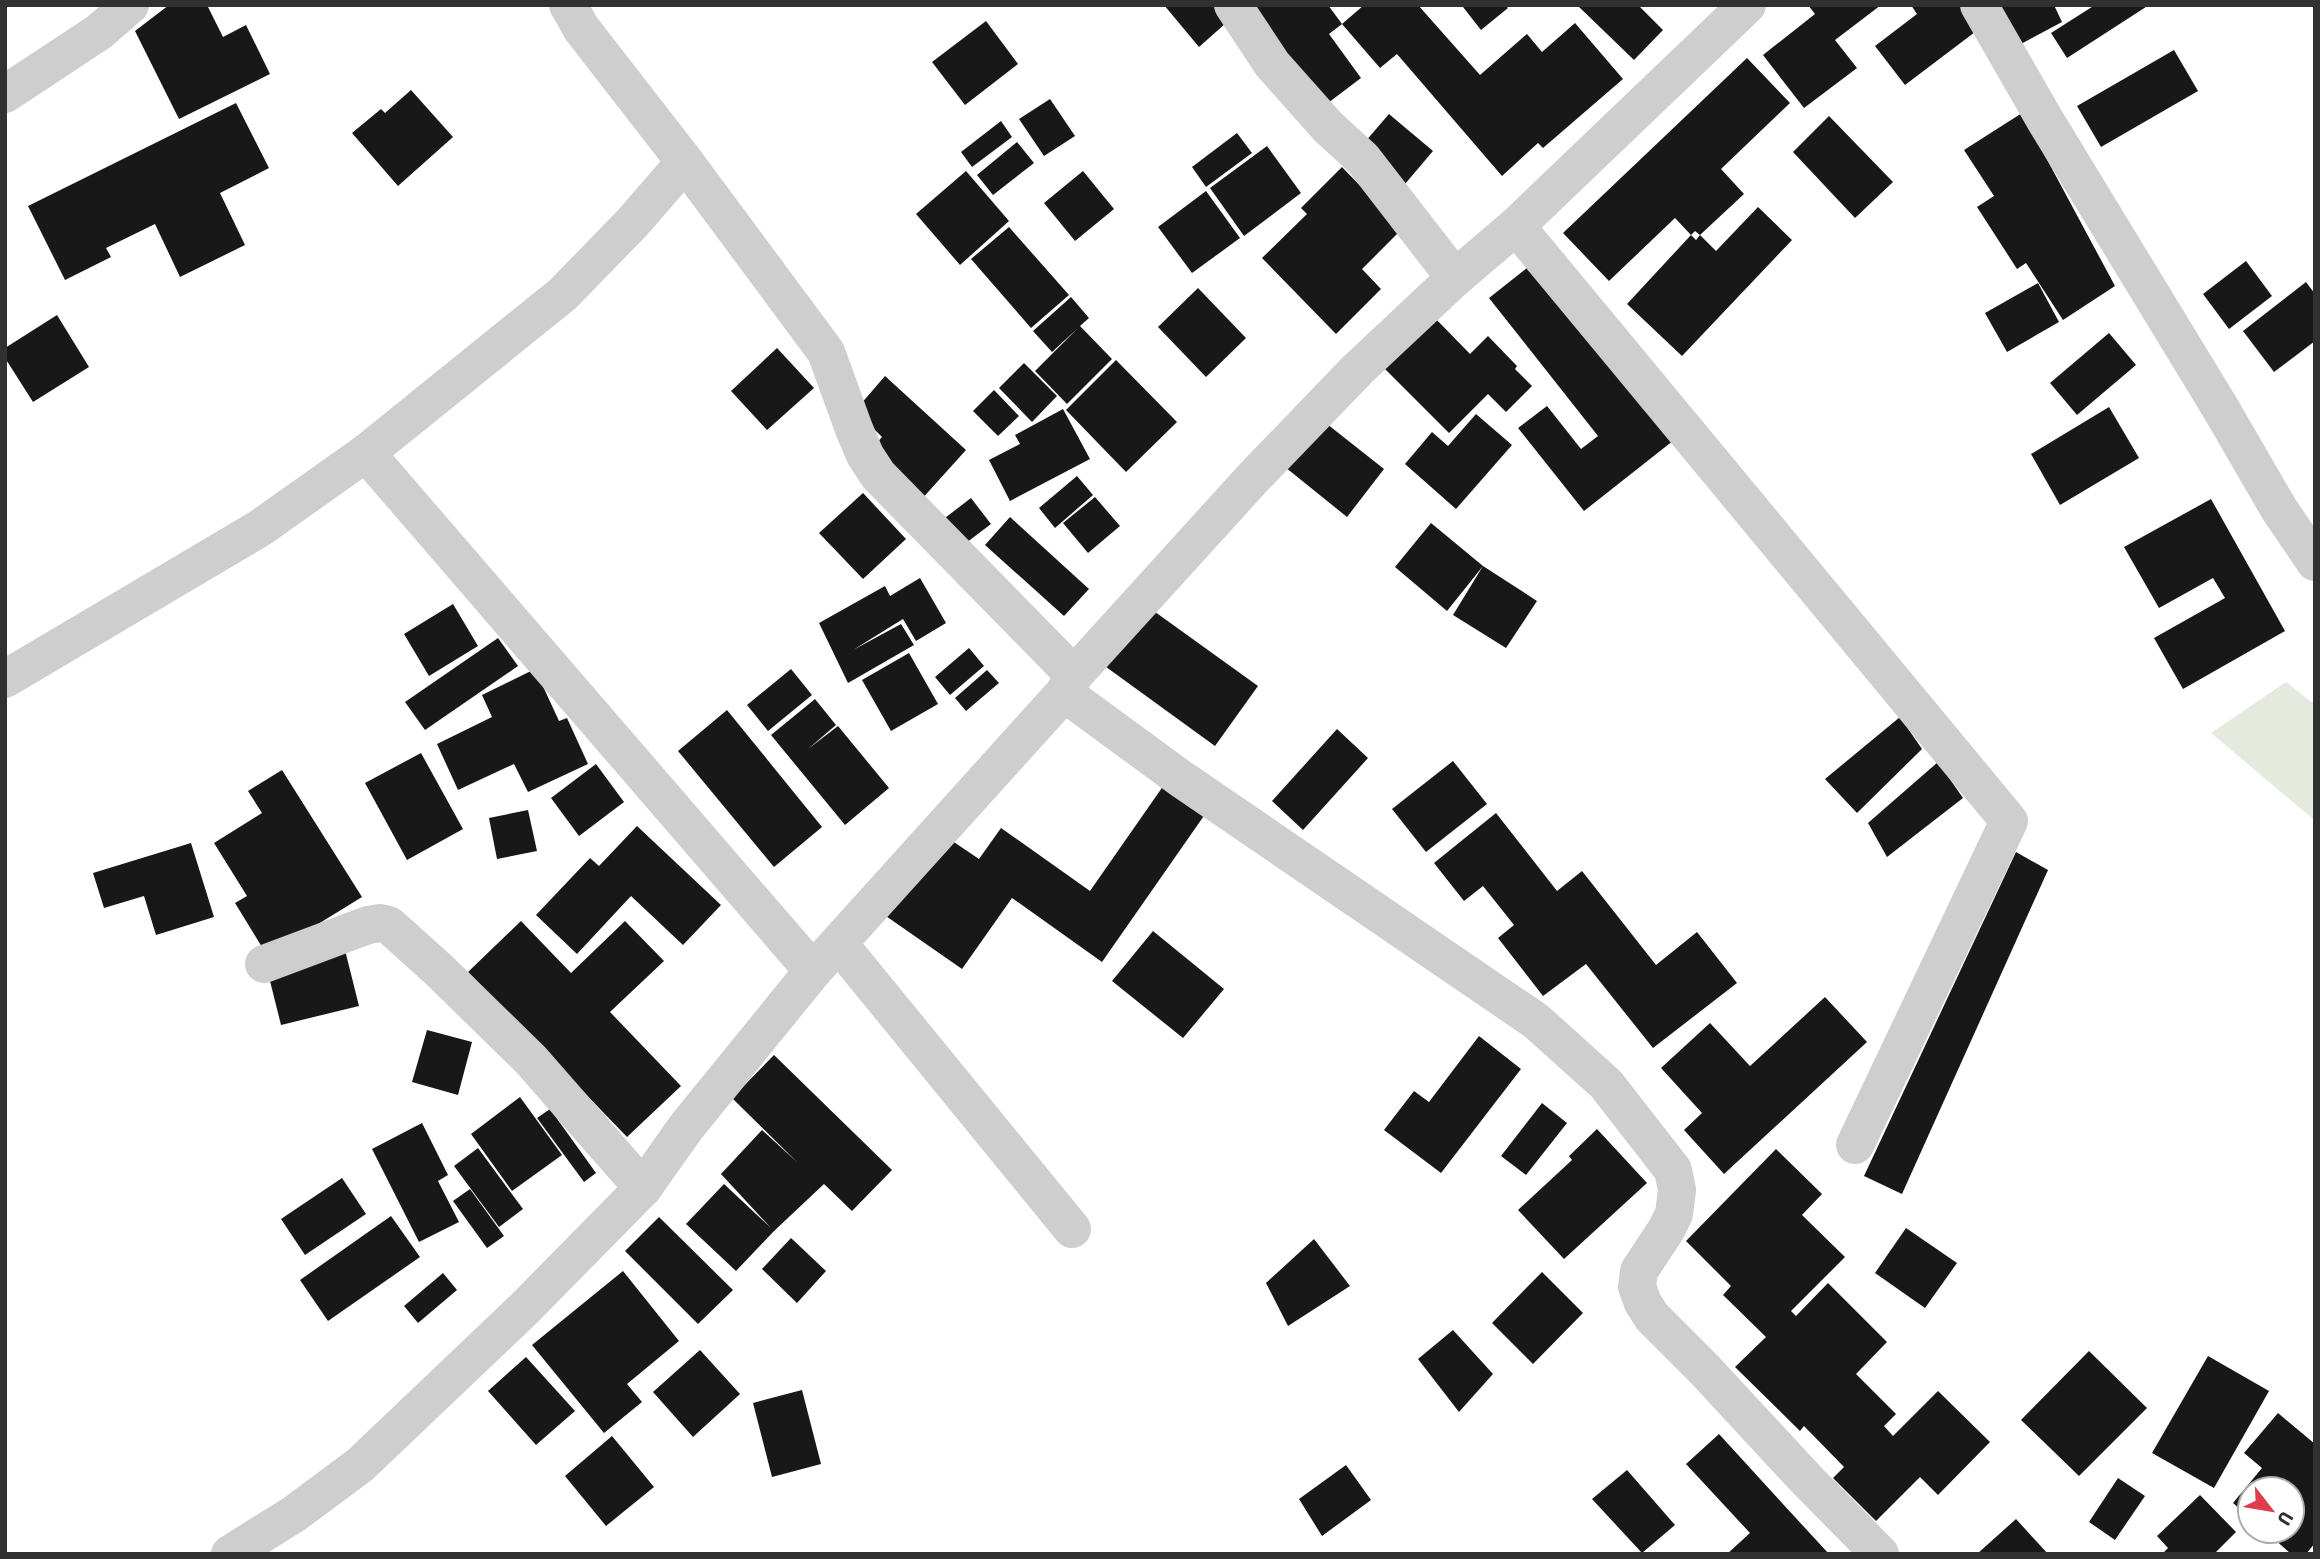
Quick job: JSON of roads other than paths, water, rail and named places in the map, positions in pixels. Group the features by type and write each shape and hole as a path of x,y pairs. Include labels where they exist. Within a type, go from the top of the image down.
{"street":[{"path":"5,94 99,32 130,5"},
{"path":"568,5 581,27 826,352 854,429 865,455 878,475 1069,684 1181,778 1536,1021 1605,1084 1673,1170 1677,1190 1674,1214 1667,1230 1639,1271 1637,1287 1643,1303 1652,1317 1880,1554"},
{"path":"1233,5 1272,64 1328,127 1363,159 1455,278"},
{"path":"230,1554 294,1514 360,1465 515,1318 643,1188 687,1126 826,958 1271,459 1357,370 1455,278 1516,226 1746,5"},
{"path":"1979,5 2045,120 2279,509 2315,562"},
{"path":"5,679 260,528 366,453 563,294 633,222 685,162"},
{"path":"1516,226 2009,821 1854,1145"},
{"path":"366,453 1072,1229"},
{"path":"264,964 368,925 389,925 531,1060 643,1188"}]}
